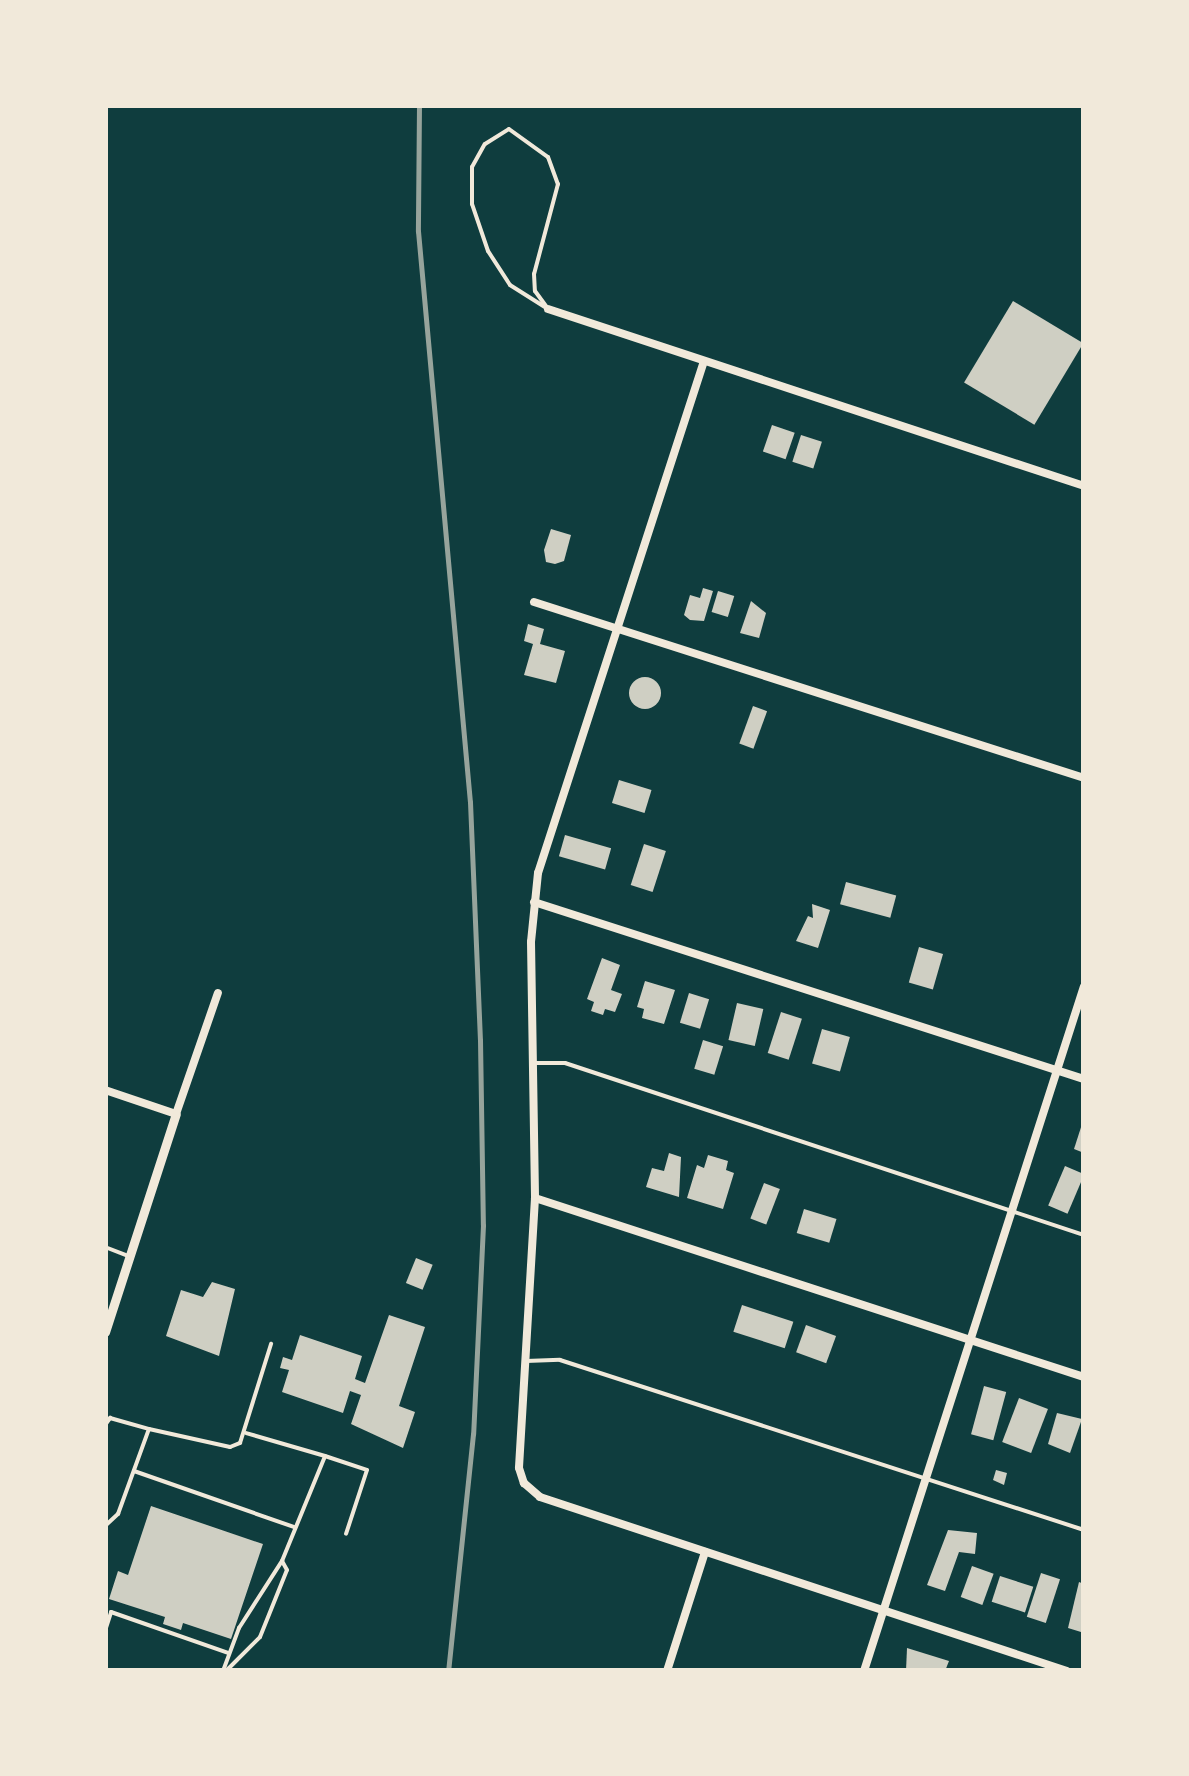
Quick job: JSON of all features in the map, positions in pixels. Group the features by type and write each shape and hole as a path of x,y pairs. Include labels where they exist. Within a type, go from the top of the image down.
{"street":[{"path":"548,309 1084,486"},
{"path":"704,361 545,837 534,902 535,1198 524,1483 540,1497 1067,1671"},
{"path":"534,602 1084,778"},
{"path":"534,902 1084,1079"},
{"path":"864,1671 1084,986"},
{"path":"105,1332 218,993"},
{"path":"105,1090 176,1114"},
{"path":"535,1198 1084,1377"},
{"path":"667,1671 705,1552"}],"lane":[{"path":"510,129 548,157 558,184 534,274 535,291 548,309 510,285 488,251 472,204 472,168 486,144 510,129"},
{"path":"533,1063 565,1063 1084,1236"},
{"path":"105,1247 130,1256"},
{"path":"105,1425 110,1418 230,1447 246,1434 272,1344"},
{"path":"526,1361 560,1360 1084,1530"},
{"path":"105,1526 118,1514 149,1429"},
{"path":"246,1434 367,1470 346,1534"},
{"path":"224,1671 228,1652 282,1561 325,1456"},
{"path":"134,1471 296,1527"},
{"path":"224,1671 268,1622 287,1570 282,1561"},
{"path":"105,1630 111,1612 228,1652"}],"building":[{"path":"1013,301 1083,343 1034,425 964,382"},
{"path":"772,425 795,433 786,459 763,451"},
{"path":"801,435 822,442 813,468 792,462"},
{"path":"551,529 571,535 564,561 555,564 546,562 544,550"},
{"path":"703,588 713,591 704,621 690,620 684,615 690,595 700,598"},
{"path":"718,591 734,596 728,617 712,612"},
{"path":"751,601 766,613 759,638 740,633"},
{"path":"528,624 544,629 540,644 565,651 556,683 524,675 533,644 524,641"},
{"path":"645,677 656,682 661,693 656,704 645,709 634,704 629,693 634,682"},
{"path":"753,706 767,711 753,749 739,744"},
{"path":"619,780 652,790 644,813 612,803"},
{"path":"565,835 611,848 605,869 559,856"},
{"path":"644,844 666,851 653,892 631,885"},
{"path":"846,882 896,895 890,918 840,904"},
{"path":"812,904 830,910 818,948 796,941 808,916 813,918"},
{"path":"919,947 943,954 933,989 909,983"},
{"path":"602,958 620,965 611,990 622,994 615,1012 605,1009 603,1015 591,1011 594,1002 587,999"},
{"path":"645,981 675,990 664,1024 642,1018 644,1009 637,1007"},
{"path":"689,993 709,999 700,1029 680,1023"},
{"path":"737,1003 763,1009 755,1046 728,1040"},
{"path":"781,1012 802,1019 789,1060 768,1053"},
{"path":"822,1029 850,1037 840,1072 812,1064"},
{"path":"703,1040 723,1046 714,1075 694,1069"},
{"path":"1084,1121 1084,1153 1074,1149"},
{"path":"669,1153 681,1157 679,1197 646,1187 652,1168 664,1171"},
{"path":"708,1155 728,1161 726,1170 734,1173 723,1209 687,1198 697,1165 704,1168"},
{"path":"1065,1166 1084,1174 1068,1214 1048,1206"},
{"path":"764,1183 780,1189 766,1225 750,1218"},
{"path":"804,1209 837,1219 829,1243 797,1233"},
{"path":"416,1258 433,1265 423,1290 406,1283"},
{"path":"212,1282 235,1289 219,1356 166,1336 181,1290 203,1297"},
{"path":"742,1305 793,1322 785,1348 733,1332"},
{"path":"389,1315 425,1327 399,1406 415,1412 403,1448 351,1424 361,1395 350,1391 343,1413 282,1392 289,1370 280,1368 283,1357 292,1360 300,1335 362,1356 355,1379 365,1383"},
{"path":"806,1325 836,1336 826,1363 796,1352"},
{"path":"984,1386 1006,1392 993,1440 971,1434"},
{"path":"1019,1398 1048,1409 1031,1453 1002,1442"},
{"path":"1057,1413 1082,1419 1070,1453 1048,1444"},
{"path":"996,1470 1007,1473 1004,1485 993,1480"},
{"path":"151,1506 263,1544 231,1639 183,1623 181,1630 163,1624 165,1617 109,1599 118,1571 128,1575"},
{"path":"948,1530 977,1533 975,1554 959,1552 945,1591 927,1585"},
{"path":"972,1566 994,1574 982,1605 961,1597"},
{"path":"1041,1573 1060,1579 1046,1623 1027,1617"},
{"path":"1000,1576 1033,1587 1025,1612 992,1602"},
{"path":"1079,1582 1084,1584 1081,1632 1068,1628"},
{"path":"907,1648 949,1661 945,1671 906,1671"}],"railway":[{"path":"419,105 418,231 470,802 480,1040 483,1225 473,1434 448,1671"}]}
